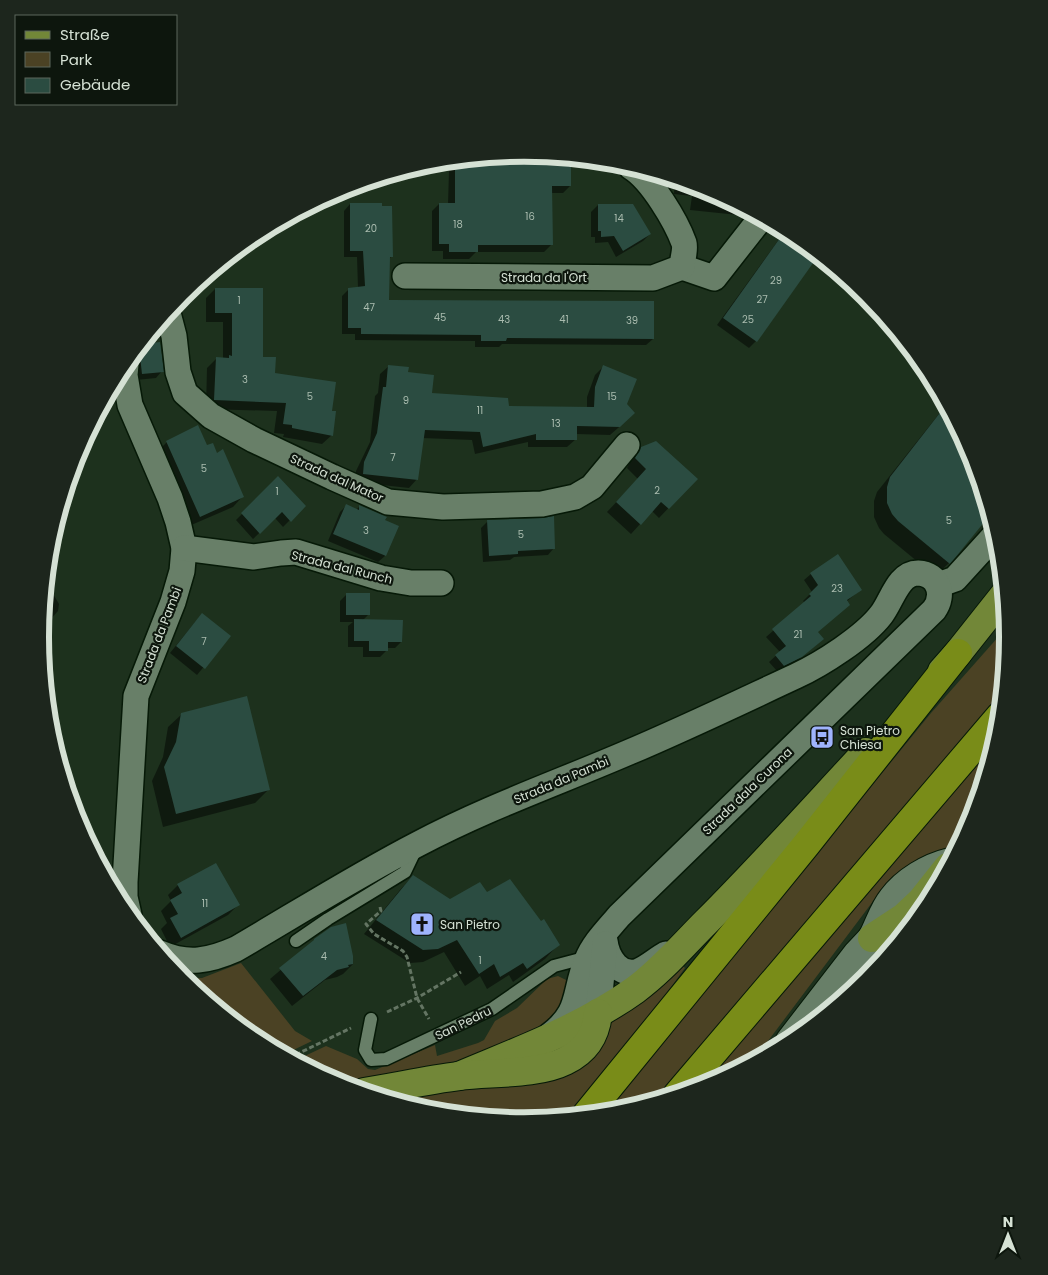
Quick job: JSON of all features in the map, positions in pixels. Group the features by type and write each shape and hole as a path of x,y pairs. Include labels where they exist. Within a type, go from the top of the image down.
{"highway":[{"path":"592,1108 806,845 958,653"},
{"path":"685,1085 990,727"}],"main road":[{"path":"458,1076 540,1042 598,1013 652,977 724,903 958,653 998,603"},
{"path":"872,938 904,917 917,905"},
{"path":"377,1090 458,1076 536,1069 565,1061 581,1050 591,1039 597,1023 598,1013"}],"street":[{"path":"643,177 667,208 684,245 682,266 714,278 757,223"},
{"name":"Strada da l'Ort","path":"405,276 653,278 682,266"},
{"name":"Strada dal Mator","path":"170,321 174,336 178,372 185,393 211,416 254,440 332,478 388,502 443,507 542,504 575,497 592,487 627,445"},
{"name":"Strada da Pambi","path":"124,894 136,696 178,586 182,571 184,548 170,498 130,405 125,380"},
{"path":"938,585 956,579 989,542"},
{"name":"Strada dal Runch","path":"184,548 254,557 296,552 381,578 411,583 441,583"},
{"name":"Strada da Pambi","path":"172,956 185,960 200,960 223,955 418,844 487,811 628,752 799,675 865,632 880,617 900,583 907,576 914,573 926,574 938,585"},
{"name":"Strada dala Curona","path":"540,1042 560,1027 573,1011 601,942 619,916 934,610 940,596 938,585"},
{"path":"807,1019 838,976 872,938 888,905 900,890 922,874 942,864"},
{"path":"872,938 906,920"},
{"path":"601,942 614,965 624,971 632,972 644,968 684,944"},
{"path":"598,1013 601,942"}],"lane":[{"path":"296,941 405,872 418,844"},
{"name":"San Pedru","path":"371,1019 365,1050 371,1060 386,1059 492,1009 554,966 601,942"}],"path":[{"path":"365,896 380,907 381,911 366,924 374,934 403,951 407,957 417,998 437,1036"}],"green space":[{"path":"999,636 995,702 985,714 660,1093 611,1105 931,713"},
{"path":"985,753 974,790 951,845 945,850 919,859 897,873 886,884 762,1049 710,1075"},
{"path":"241,963 295,1031 312,1041 290,1051 286,1049 235,1015 193,978 202,978"},
{"path":"683,966 685,968 647,1020 574,1110 524,1113 493,1112 431,1104 403,1097 601,1039 615,1016"},
{"path":"558,976 569,984 565,1003 539,1030 478,1057 353,1081 302,1057 326,1046 357,1059 368,1069 375,1070 435,1045 437,1056 478,1043 484,1040 495,1021 517,1008 547,979"}],"building":[{"path":"524,162 571,165 571,186 552,186 553,245 478,245 478,252 449,252 449,244 439,244 439,203 455,203 455,167"},
{"path":"350,203 382,203 382,206 392,206 393,257 390,257 389,300 654,301 654,339 507,338 506,341 481,341 481,335 361,334 361,328 348,328 348,288 365,286 363,251 350,251"},
{"path":"598,204 633,204 651,234 623,251 614,236 601,237 601,231 598,231"},
{"path":"780,237 814,261 757,342 723,318"},
{"path":"215,288 263,288 263,357 276,357 275,373 336,382 332,411 336,411 333,436 292,428 292,425 283,424 286,403 214,400 216,357 229,358 229,355 232,356 232,313 215,313"},
{"path":"160,342 164,372 142,374 140,358 151,343"},
{"path":"388,365 409,367 408,372 434,375 432,393 508,398 509,406 594,407 595,387 603,365 637,379 627,404 635,413 620,427 577,426 577,440 536,440 536,434 483,447 480,432 425,430 418,480 363,474 364,462 377,433 383,387 386,387"},
{"path":"942,411 963,456 985,522 950,564 892,514 887,503 887,487 890,477"},
{"path":"198,425 207,445 213,443 217,453 223,449 244,497 200,517 166,441"},
{"path":"656,441 698,479 669,509 661,502 641,525 616,502 646,469 635,458 641,447"},
{"path":"278,476 306,506 291,522 282,512 260,534 241,513"},
{"path":"346,504 359,510 359,505 387,517 385,520 399,526 386,556 333,534"},
{"path":"554,516 555,549 518,551 518,554 489,556 487,520"},
{"path":"838,554 862,590 847,600 850,605 818,632 824,639 802,657 784,666 775,655 786,646 772,629 811,596 809,594 818,585 810,573"},
{"path":"346,593 370,593 370,615 346,615"},
{"path":"202,613 231,636 205,669 176,646"},
{"path":"354,619 403,620 402,642 388,642 388,651 369,651 369,641 354,641"},
{"path":"247,696 270,790 176,814 164,767 176,742 181,713"},
{"path":"216,863 240,905 181,938 170,918 178,914 170,900 182,893 177,884"},
{"name":"San Pietro","path":"413,875 450,899 480,882 487,892 510,879 541,921 544,919 560,945 527,969 523,963 500,977 494,964 479,974 457,940 438,949 423,950 376,920"},
{"path":"346,923 353,964 337,970 303,996 279,968 331,927"}],"place":[{"name":"San Pietro Chiesa","path":"822,737"},
{"name":"San Pietro","path":"422,924"}]}
